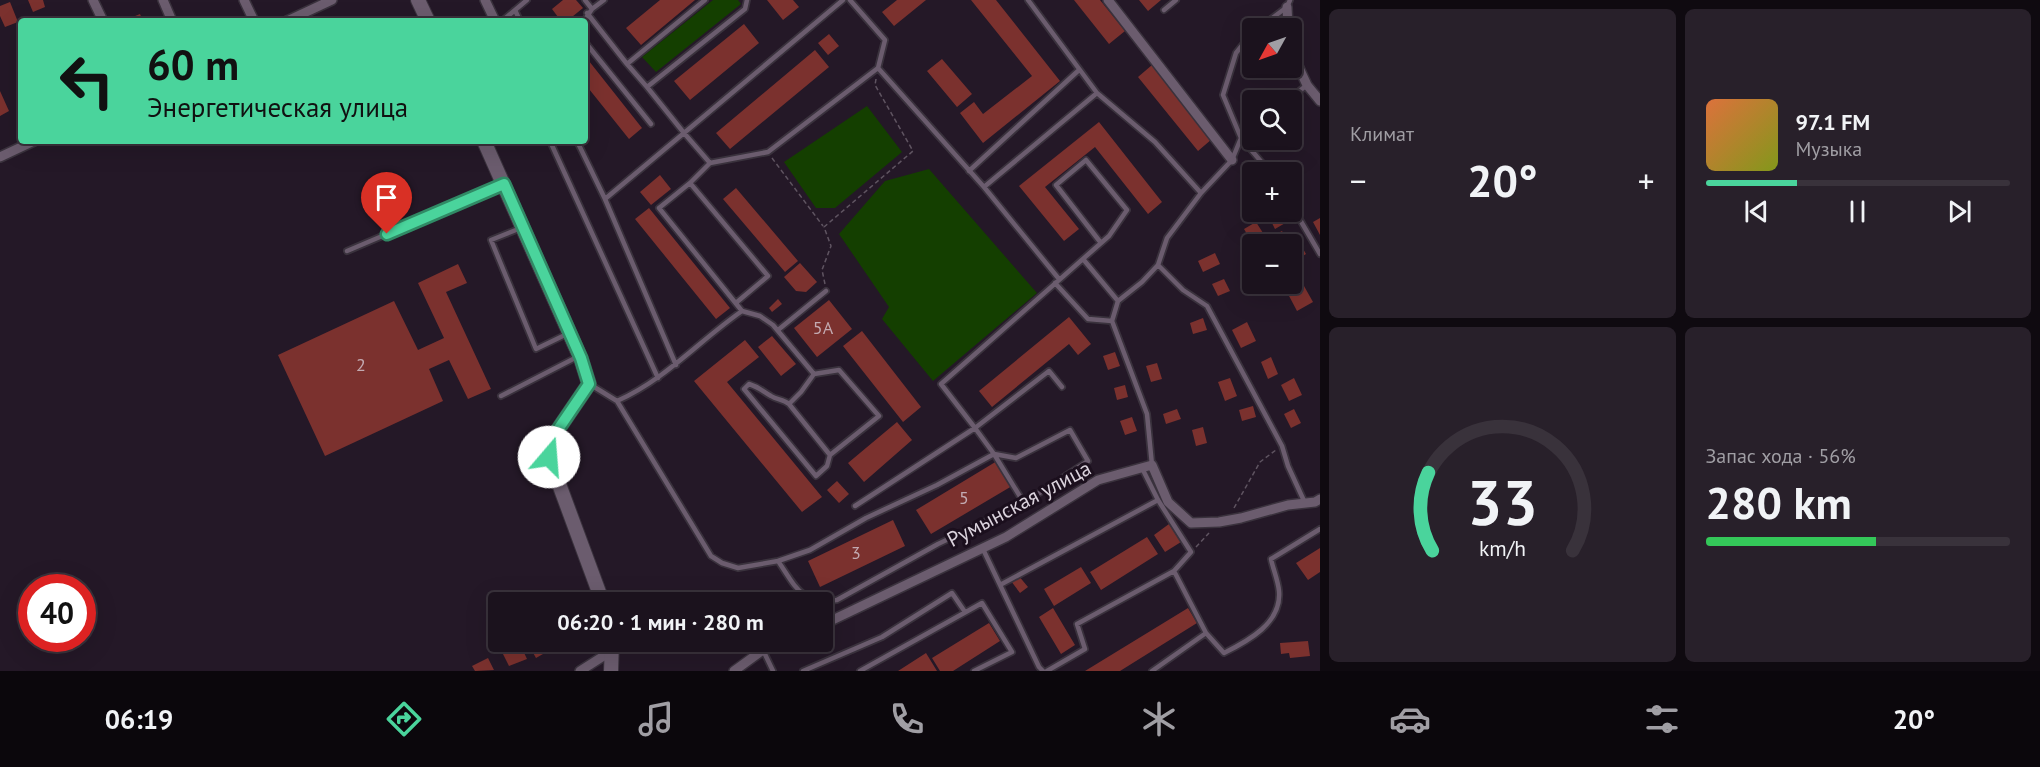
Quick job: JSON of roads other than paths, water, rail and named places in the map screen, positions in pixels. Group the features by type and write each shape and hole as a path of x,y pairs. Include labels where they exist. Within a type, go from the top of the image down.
{"street":[{"path":"93,0 102,18"},
{"path":"163,0 171,18"},
{"path":"244,0 253,18"},
{"path":"293,18 332,0"},
{"path":"418,0 427,18"},
{"path":"485,0 494,18"},
{"path":"1113,2 1232,160"},
{"path":"1302,74 1307,85 1320,101"},
{"path":"0,157 28,144"},
{"path":"485,144 580,356 589,384 557,431 549,457 599,592"},
{"path":"1147,466 1168,502 1191,523 1220,522 1320,499"},
{"name":"Румынская улица","path":"833,620 1006,537 1098,480 1147,466"},
{"path":"580,671 605,652"},
{"path":"611,671 613,652"},
{"path":"734,671 758,652"}],"lane":[{"path":"506,18 527,0"},
{"path":"585,0 590,11 627,64 710,163"},
{"path":"586,18 590,11 604,0"},
{"path":"627,64 705,0"},
{"path":"647,87 745,9 747,0"},
{"path":"605,199 843,0"},
{"path":"814,374 778,330 760,316 742,311 659,208 710,163 768,152 878,68 885,40 850,0"},
{"path":"1028,0 1097,93 1155,142 1201,193"},
{"path":"1164,10 1176,0"},
{"path":"1271,18 1288,3"},
{"path":"515,10 519,18"},
{"path":"1242,45 1236,52 1223,95 1241,138 1261,162"},
{"path":"588,46 651,124"},
{"path":"878,68 984,187 1088,319 1112,321"},
{"path":"969,171 1079,70"},
{"path":"1301,90 1307,85"},
{"path":"984,187 1097,93"},
{"path":"982,547 1040,667 1045,671 1085,649 1077,624 1174,570 1191,552 1158,500 1147,466 1147,414 1112,321 1118,301 1142,282 1158,265 1167,238 1201,193 1232,160 1241,138"},
{"path":"551,144 658,378"},
{"path":"578,144 605,199 676,364"},
{"path":"1024,503 994,453 941,384 1109,236 1126,210 1086,160 1056,185 1101,243"},
{"path":"690,183 768,276 737,302"},
{"path":"347,251 504,184"},
{"path":"1301,222 1320,255"},
{"path":"523,227 491,240 536,349 570,333"},
{"path":"1083,259 1118,301"},
{"path":"1158,265 1183,290 1207,306 1282,446 1288,466 1306,504"},
{"path":"778,330 826,291"},
{"path":"616,401 637,393 742,311"},
{"path":"501,396 580,356"},
{"path":"789,404 814,374 839,370 879,416 830,455 827,466 816,476 744,389 749,384 760,387 772,397 784,400 830,455"},
{"path":"855,506 975,428 1049,371 1062,387"},
{"path":"589,384 616,401 711,556 722,563 738,568 778,561 810,550 994,453 1016,458 1070,430 1088,461 1024,503 938,544 833,601"},
{"path":"1000,585 1158,500"},
{"path":"1174,570 1206,633 1224,653 1253,638 1276,613 1279,592 1271,559 1320,529"},
{"path":"778,561 799,592"},
{"path":"803,671 882,637 951,593 965,612"},
{"path":"860,671 982,603 1012,652 974,671"},
{"path":"1152,671 1206,633"},
{"path":"767,652 773,671"}]}
